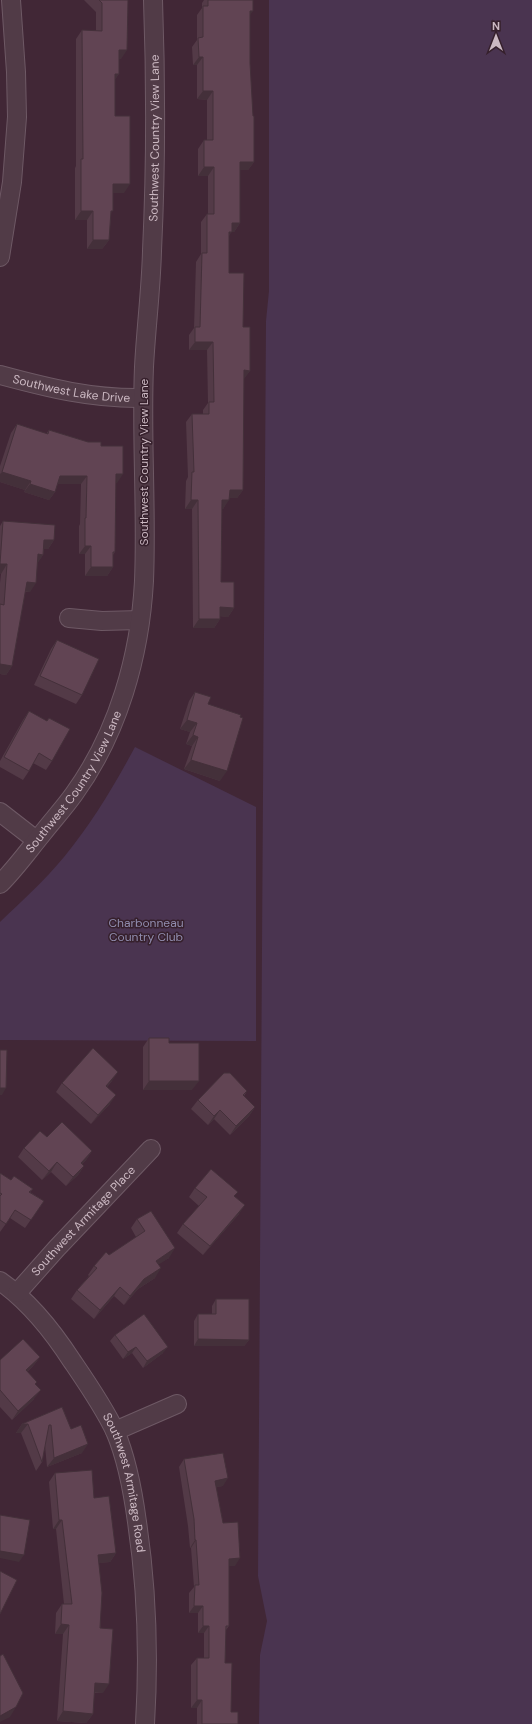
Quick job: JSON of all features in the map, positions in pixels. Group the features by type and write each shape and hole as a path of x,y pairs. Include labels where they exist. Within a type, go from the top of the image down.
{"street":[{"path":"0,257 12,182 17,117 16,72 11,0"},
{"name":"Southwest Country View Lane","path":"0,884 14,870 36,840 74,794 95,760 113,724 128,684 140,620 144,582 145,523 143,398 152,254 155,143 153,0"},
{"name":"Southwest Lake Drive","path":"0,375 51,389 80,395 114,399 143,398"},
{"path":"69,618 102,621 140,620"},
{"path":"0,812 36,840"},
{"name":"Southwest Armitage Place","path":"17,1293 57,1248 151,1149"},
{"name":"Southwest Armitage Road","path":"0,1280 17,1293 34,1310 57,1339 90,1388 115,1431 134,1500 144,1565 146,1616 145,1724"},
{"path":"115,1431 177,1404"}],"green space":[{"path":"269,0 532,0 532,1724 259,1724 260,1655 267,1621 258,1576 266,321 269,291"},
{"name":"Charbonneau Country Club","path":"135,747 256,807 256,1041 0,1040 0,922 49,874 64,857 102,804"}],"building":[{"path":"99,0 128,0 127,50 119,50 119,74 115,74 115,116 130,116 130,184 113,184 113,211 111,211 109,240 93,240 93,211 81,211 81,159 83,159 82,30 102,31 102,3"},
{"path":"208,0 253,0 253,11 250,11 250,63 254,116 254,162 240,162 240,223 232,223 232,232 229,232 229,273 244,273 243,327 250,327 250,371 244,370 243,490 230,490 229,500 222,500 221,582 234,582 234,608 220,607 220,619 199,619 198,500 191,500 192,472 194,472 192,414 209,414 209,402 214,402 213,342 195,342 195,327 200,327 202,253 207,253 207,214 214,214 214,167 204,167 204,140 213,140 213,91 203,91 203,57 199,57 198,38 203,37 203,6 208,6"},
{"path":"17,424 48,434 49,430 88,442 101,442 101,446 123,446 123,474 116,474 115,552 113,552 113,567 91,567 91,546 85,546 87,476 60,476 55,492 30,484 31,481 2,472"},
{"path":"3,521 55,525 54,540 44,540 43,555 38,554 36,583 27,582 12,666 0,664 0,604 4,605 7,564 0,564"},
{"path":"57,640 99,659 82,695 40,676"},
{"path":"195,692 211,697 208,704 241,715 240,717 243,718 227,771 191,760 198,737 193,735 197,723 187,720"},
{"path":"29,711 47,721 49,718 70,729 52,761 39,753 29,771 4,757"},
{"path":"149,1038 169,1038 169,1043 199,1043 199,1081 149,1081"},
{"path":"93,1048 118,1072 106,1086 116,1095 98,1115 62,1083"},
{"path":"0,1050 7,1050 6,1088 0,1088"},
{"path":"224,1073 230,1073 247,1091 243,1095 255,1107 236,1126 220,1110 214,1116 198,1100"},
{"path":"62,1122 92,1151 81,1163 84,1166 73,1177 57,1162 49,1171 24,1148 40,1131 47,1137"},
{"path":"211,1169 238,1192 234,1196 245,1205 210,1246 183,1224 207,1197 195,1188"},
{"path":"0,1173 11,1180 14,1176 33,1189 29,1192 44,1201 31,1220 15,1210 6,1224 0,1220 0,1196 2,1194 0,1193"},
{"path":"151,1211 175,1248 156,1261 161,1268 144,1279 130,1296 120,1287 100,1310 77,1290 97,1268 94,1266 106,1252 109,1255 145,1231 137,1219"},
{"path":"216,1299 249,1299 249,1340 198,1339 198,1314 216,1314"},
{"path":"144,1314 168,1347 147,1361 136,1347 128,1352 115,1335"},
{"path":"23,1339 40,1357 26,1370 37,1382 35,1384 41,1390 18,1411 0,1390 0,1360"},
{"path":"62,1407 71,1429 81,1425 88,1444 54,1458 51,1425 49,1425 42,1462 28,1424 22,1424"},
{"path":"223,1453 228,1478 215,1481 223,1523 238,1522 240,1558 229,1559 229,1626 226,1626 225,1663 232,1663 231,1712 238,1712 238,1724 202,1724 202,1700 197,1700 197,1658 209,1658 209,1626 203,1626 203,1606 194,1606 195,1585 199,1585 196,1540 184,1459"},
{"path":"92,1470 94,1498 109,1496 116,1553 98,1555 102,1593 100,1628 113,1629 109,1684 95,1683 93,1714 63,1711 69,1625 61,1624 62,1604 72,1604 62,1520 59,1520 55,1473"},
{"path":"0,1515 30,1520 24,1555 0,1551"},
{"path":"0,1571 17,1580 0,1614"},
{"path":"3,1654 23,1693 16,1707 0,1716 0,1656"}]}
